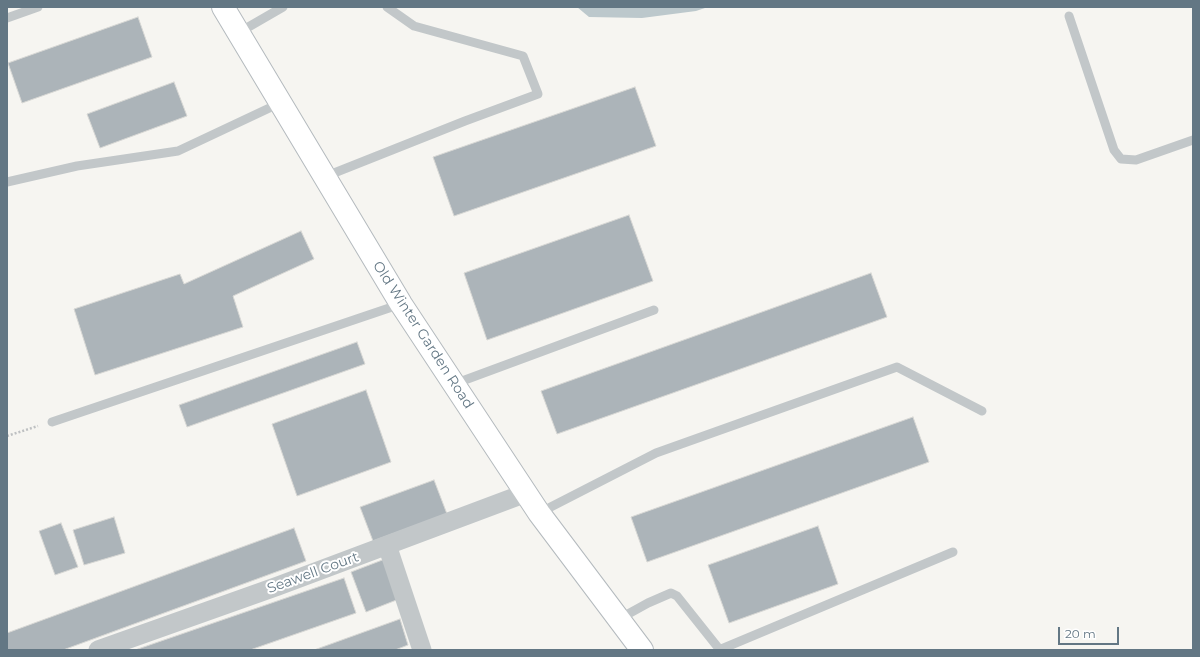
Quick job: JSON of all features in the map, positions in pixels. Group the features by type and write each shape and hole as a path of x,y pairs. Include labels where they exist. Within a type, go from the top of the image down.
{"main road":[{"name":"Old Winter Garden Road","path":"223,7 401,304 539,513 642,650"}],"street":[{"name":"Seawell Court","path":"98,650 278,586 526,493"},
{"path":"387,545 422,650"}],"lane":[{"path":"7,18 38,7"},
{"path":"238,33 283,7"},
{"path":"324,177 395,148 538,94 523,56 414,26 387,7"},
{"path":"1069,16 1114,150 1122,159 1136,160 1193,140"},
{"path":"7,182 77,166 178,151 280,103"},
{"path":"52,422 401,304"},
{"path":"454,384 654,310"},
{"path":"539,513 656,453 897,367 982,411"},
{"path":"618,618 671,593 677,596 720,650 953,552"}],"path":[{"path":"7,436 52,422"}],"shaded area":[{"path":"577,7 708,7 696,11 642,18 589,17"}],"building":[{"path":"138,17 152,57 22,103 8,63"},
{"path":"174,82 187,116 100,148 87,114"},
{"path":"635,87 656,146 454,216 433,157"},
{"path":"629,215 653,281 487,340 464,273"},
{"path":"301,231 314,259 233,296 243,327 95,375 74,309 180,274 184,284"},
{"path":"871,273 887,317 557,434 541,391"},
{"path":"357,342 365,364 187,427 179,405"},
{"path":"366,390 391,462 297,496 272,424"},
{"path":"913,417 929,462 647,562 631,517"},
{"path":"434,480 447,514 373,541 360,507"},
{"path":"114,517 125,553 84,565 73,530"},
{"path":"61,523 78,567 55,575 39,531"},
{"path":"818,526 838,584 729,623 708,565"},
{"path":"294,528 306,561 63,650 7,650 7,633"},
{"path":"385,559 399,599 366,612 351,572"},
{"path":"344,578 356,613 250,650 135,650"},
{"path":"400,619 408,645 395,650 314,650"}]}
